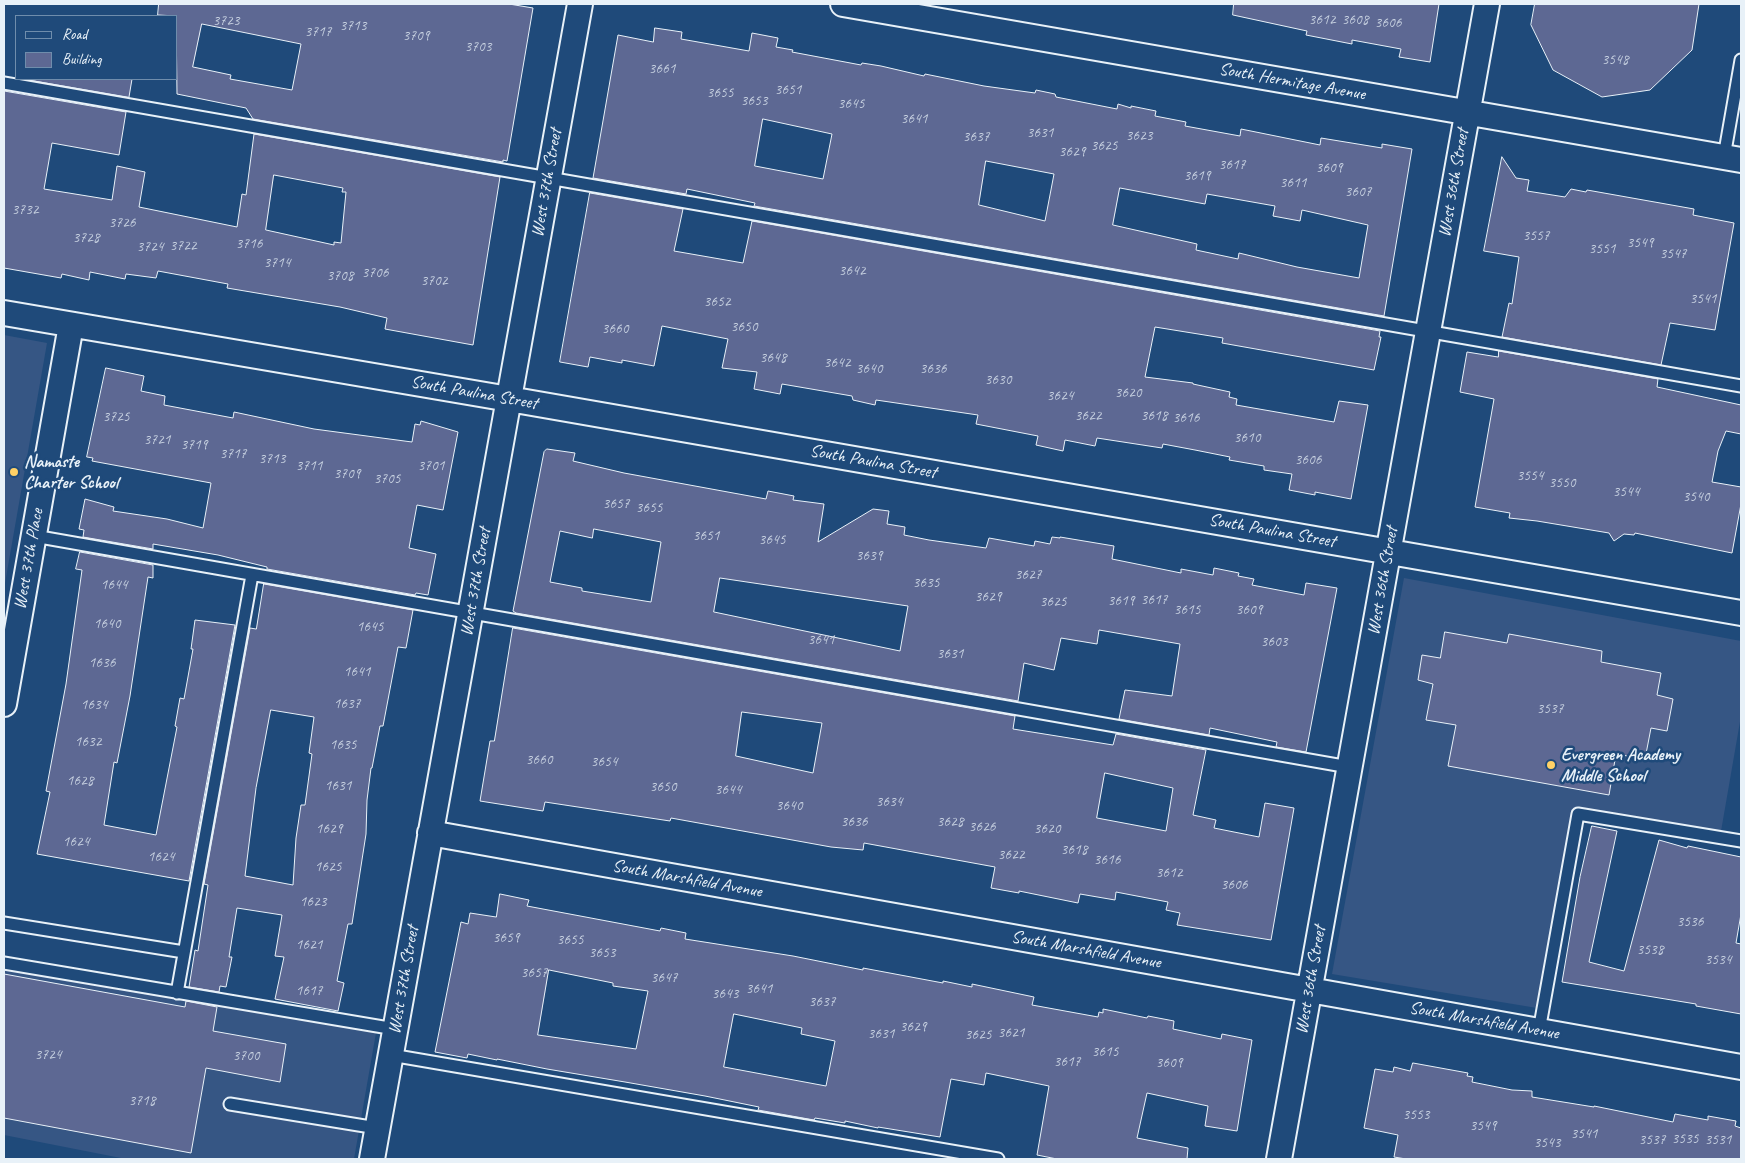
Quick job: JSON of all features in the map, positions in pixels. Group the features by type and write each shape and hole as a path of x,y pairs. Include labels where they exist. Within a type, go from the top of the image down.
{"street":[{"name":"West 37th Street","path":"372,1159 580,4"},
{"name":"South Hermitage Avenue","path":"843,4 1733,159"},
{"name":"West 36th Street","path":"1279,1159 1487,4"},
{"name":"South Paulina Street","path":"4,313 1741,613"},
{"name":"West 37th Place","path":"4,704 10,634 34,536 71,325"},
{"name":"South Marshfield Avenue","path":"430,833 1741,1067"}],"lane":[{"path":"1733,159 1741,60"},
{"path":"4,83 1741,386"},
{"path":"34,536 1349,767"},
{"path":"177,993 252,575"},
{"path":"1540,1031 1578,814 1741,840"},
{"path":"4,923 184,952"},
{"path":"4,963 395,1029"},
{"path":"391,1055 998,1159"},
{"path":"230,1104 378,1128"}],"shaded area":[{"name":"Namaste Charter School","path":"4,335 47,343 4,589"},
{"name":"Evergreen Academy Middle School","path":"1404,578 1741,641 1741,716 1720,837 1578,814 1543,1009 1332,974"},
{"path":"4,963 377,1027 354,1159 126,1159 4,1135"}],"building":[{"path":"159,4 509,4 533,8 507,161 503,160 503,162 253,119 246,108 177,94 178,15 158,15","holes":["202,24 301,44 292,90 230,79 231,75 193,67"]},
{"path":"1234,4 1439,4 1430,62 1399,57 1401,49 1352,40 1352,44 1306,35 1307,31 1233,15"},
{"path":"1535,4 1699,4 1692,50 1650,90 1602,97 1553,70 1531,25"},
{"path":"655,28 682,32 681,39 749,51 752,33 778,38 776,47 793,50 792,52 861,65 862,63 881,66 924,76 925,74 984,86 1035,93 1036,90 1055,94 1056,97 1117,109 1118,104 1131,108 1131,106 1156,111 1155,116 1186,122 1185,126 1240,136 1241,129 1320,145 1321,138 1382,148 1382,144 1412,149 1384,316 754,206 755,203 687,189 686,194 593,178 618,35 653,42","holes":["763,119 832,134 823,179 755,166","986,161 1054,174 1045,221 979,205","1120,188 1205,204 1207,194 1275,206 1273,216 1300,221 1302,210 1368,225 1359,278 1297,267 1239,253 1238,259 1196,250 1197,244 1113,225"]},
{"path":"29,80 132,80 129,97"},
{"path":"4,91 126,112 119,155 52,143 44,189 112,200 117,166 145,172 139,207 237,227 242,194 246,195 254,134 500,177 473,345 385,329 387,318 340,307 227,288 228,284 158,271 156,278 126,274 125,279 90,272 89,280 62,274 61,278 4,268","holes":["274,175 343,188 342,192 346,192 341,243 334,242 334,245 266,230"]},
{"path":"1502,157 1516,178 1529,180 1527,191 1565,197 1571,189 1586,192 1587,190 1694,209 1693,215 1734,223 1715,330 1670,323 1661,365 1502,337 1509,303 1512,304 1519,257 1484,251"},
{"path":"590,193 683,209 674,251 743,263 752,221 1380,331 1379,337 1381,337 1374,370 1222,343 1223,338 1155,327 1145,377 1193,383 1230,392 1229,397 1237,399 1236,405 1334,422 1339,401 1368,405 1351,499 1315,492 1315,495 1289,490 1292,474 1264,470 1264,466 1229,460 1230,457 1163,444 1162,448 1097,438 1095,446 1065,440 1063,451 1036,445 1038,436 976,424 978,415 876,400 875,405 853,400 852,396 782,384 780,394 754,389 757,372 722,368 728,339 662,326 654,366 590,357 588,367 560,362"},
{"path":"1499,351 1658,379 1657,387 1741,405 1741,434 1726,431 1718,451 1712,482 1741,487 1741,504 1732,553 1635,533 1634,535 1624,534 1614,541 1609,533 1509,518 1510,513 1475,507 1494,399 1460,392 1467,352 1498,357"},
{"path":"106,368 144,376 141,391 165,396 164,405 233,418 234,412 314,429 412,442 415,424 420,425 421,421 458,432 443,510 417,505 409,548 436,554 428,595 416,593 415,595 267,569 267,567 218,555 153,544 153,549 83,537 84,530 79,529 85,499 114,507 113,511 167,519 203,528 211,483 92,461 93,458 87,457"},
{"path":"547,449 575,453 573,461 624,473 766,499 768,491 794,496 793,500 824,504 818,542 873,509 889,511 887,524 905,527 904,535 929,540 986,548 989,538 1034,546 1035,541 1050,544 1052,537 1060,537 1114,546 1112,559 1181,573 1181,569 1213,575 1214,568 1239,573 1238,576 1254,579 1252,585 1304,595 1306,583 1337,588 1306,752 1276,747 1277,742 1210,728 1209,735 1119,719 1125,690 1172,696 1180,644 1099,630 1097,644 1061,638 1054,670 1024,663 1018,701 516,613 513,611 544,452","holes":["594,529 661,542 651,602 582,591 582,588 550,582 560,531 592,538","720,578 908,606 900,651 714,612"]},
{"path":"80,552 153,565 153,578 148,577 130,696 117,763 114,762 104,825 156,835 177,727 175,726 180,698 184,699 193,649 191,649 195,620 235,625 189,881 37,854 50,792 46,791 66,684 82,570 76,569"},
{"path":"264,584 413,610 406,648 398,647 383,726 380,726 371,768 367,800 366,834 352,924 348,924 337,981 344,983 338,1011 275,999 284,957 275,956 282,915 237,908 229,957 232,957 226,987 220,986 219,992 189,987 195,950 198,951 208,885 204,884 250,628 256,629","holes":["271,710 314,717 309,753 312,754 305,805 301,805 296,838 293,885 245,876 256,788"]},
{"path":"513,628 1015,716 1013,729 1113,745 1116,734 1206,750 1193,815 1216,820 1214,828 1259,837 1265,803 1294,808 1271,940 1177,925 1180,913 1166,910 1168,902 1116,892 1115,900 1080,894 1078,903 1019,891 1019,893 991,888 995,867 864,843 863,850 831,847 671,818 670,821 545,802 543,811 480,801 490,741 494,741","holes":["742,712 822,723 813,773 736,756","1105,773 1173,788 1166,831 1097,818"]},
{"path":"1445,632 1507,643 1509,634 1602,651 1601,662 1661,673 1657,695 1673,699 1667,731 1651,728 1645,759 1616,754 1609,795 1448,766 1456,725 1426,720 1433,684 1418,680 1422,655 1440,658"},
{"path":"1592,826 1617,831 1589,962 1624,971 1659,840 1687,848 1688,846 1741,857 1741,914 1736,943 1741,944 1741,1014 1696,1006 1696,1004 1562,982 1580,877"},
{"path":"500,894 529,900 527,906 660,931 661,928 686,933 685,939 943,983 943,981 972,987 972,984 1034,997 1032,1005 1098,1017 1099,1012 1103,1013 1103,1009 1147,1018 1148,1016 1174,1021 1173,1029 1221,1039 1222,1034 1252,1040 1237,1131 1205,1126 1208,1106 1147,1093 1137,1138 1188,1148 1187,1159 1057,1159 1037,1155 1049,1086 986,1073 984,1085 951,1079 940,1137 845,1121 845,1123 815,1118 814,1120 758,1110 759,1107 705,1096 468,1054 467,1058 435,1052 461,922 468,924 470,913 496,917","holes":["549,970 613,983 613,986 648,991 636,1049 538,1035","734,1014 802,1028 801,1034 835,1041 826,1086 724,1067"]},
{"path":"4,974 185,1007 186,1001 217,1007 213,1031 286,1044 280,1082 206,1068 191,1153 4,1118"},
{"path":"1413,1063 1468,1073 1467,1076 1473,1077 1472,1082 1512,1090 1532,1091 1532,1097 1594,1106 1673,1122 1675,1114 1708,1120 1708,1116 1736,1121 1735,1126 1741,1128 1741,1159 1406,1159 1394,1157 1398,1135 1364,1128 1375,1069 1393,1072 1394,1067 1410,1071"}],"place":[{"name":"Namaste Charter School","path":"14,472"},
{"name":"Evergreen Academy Middle School","path":"1551,765"}]}
